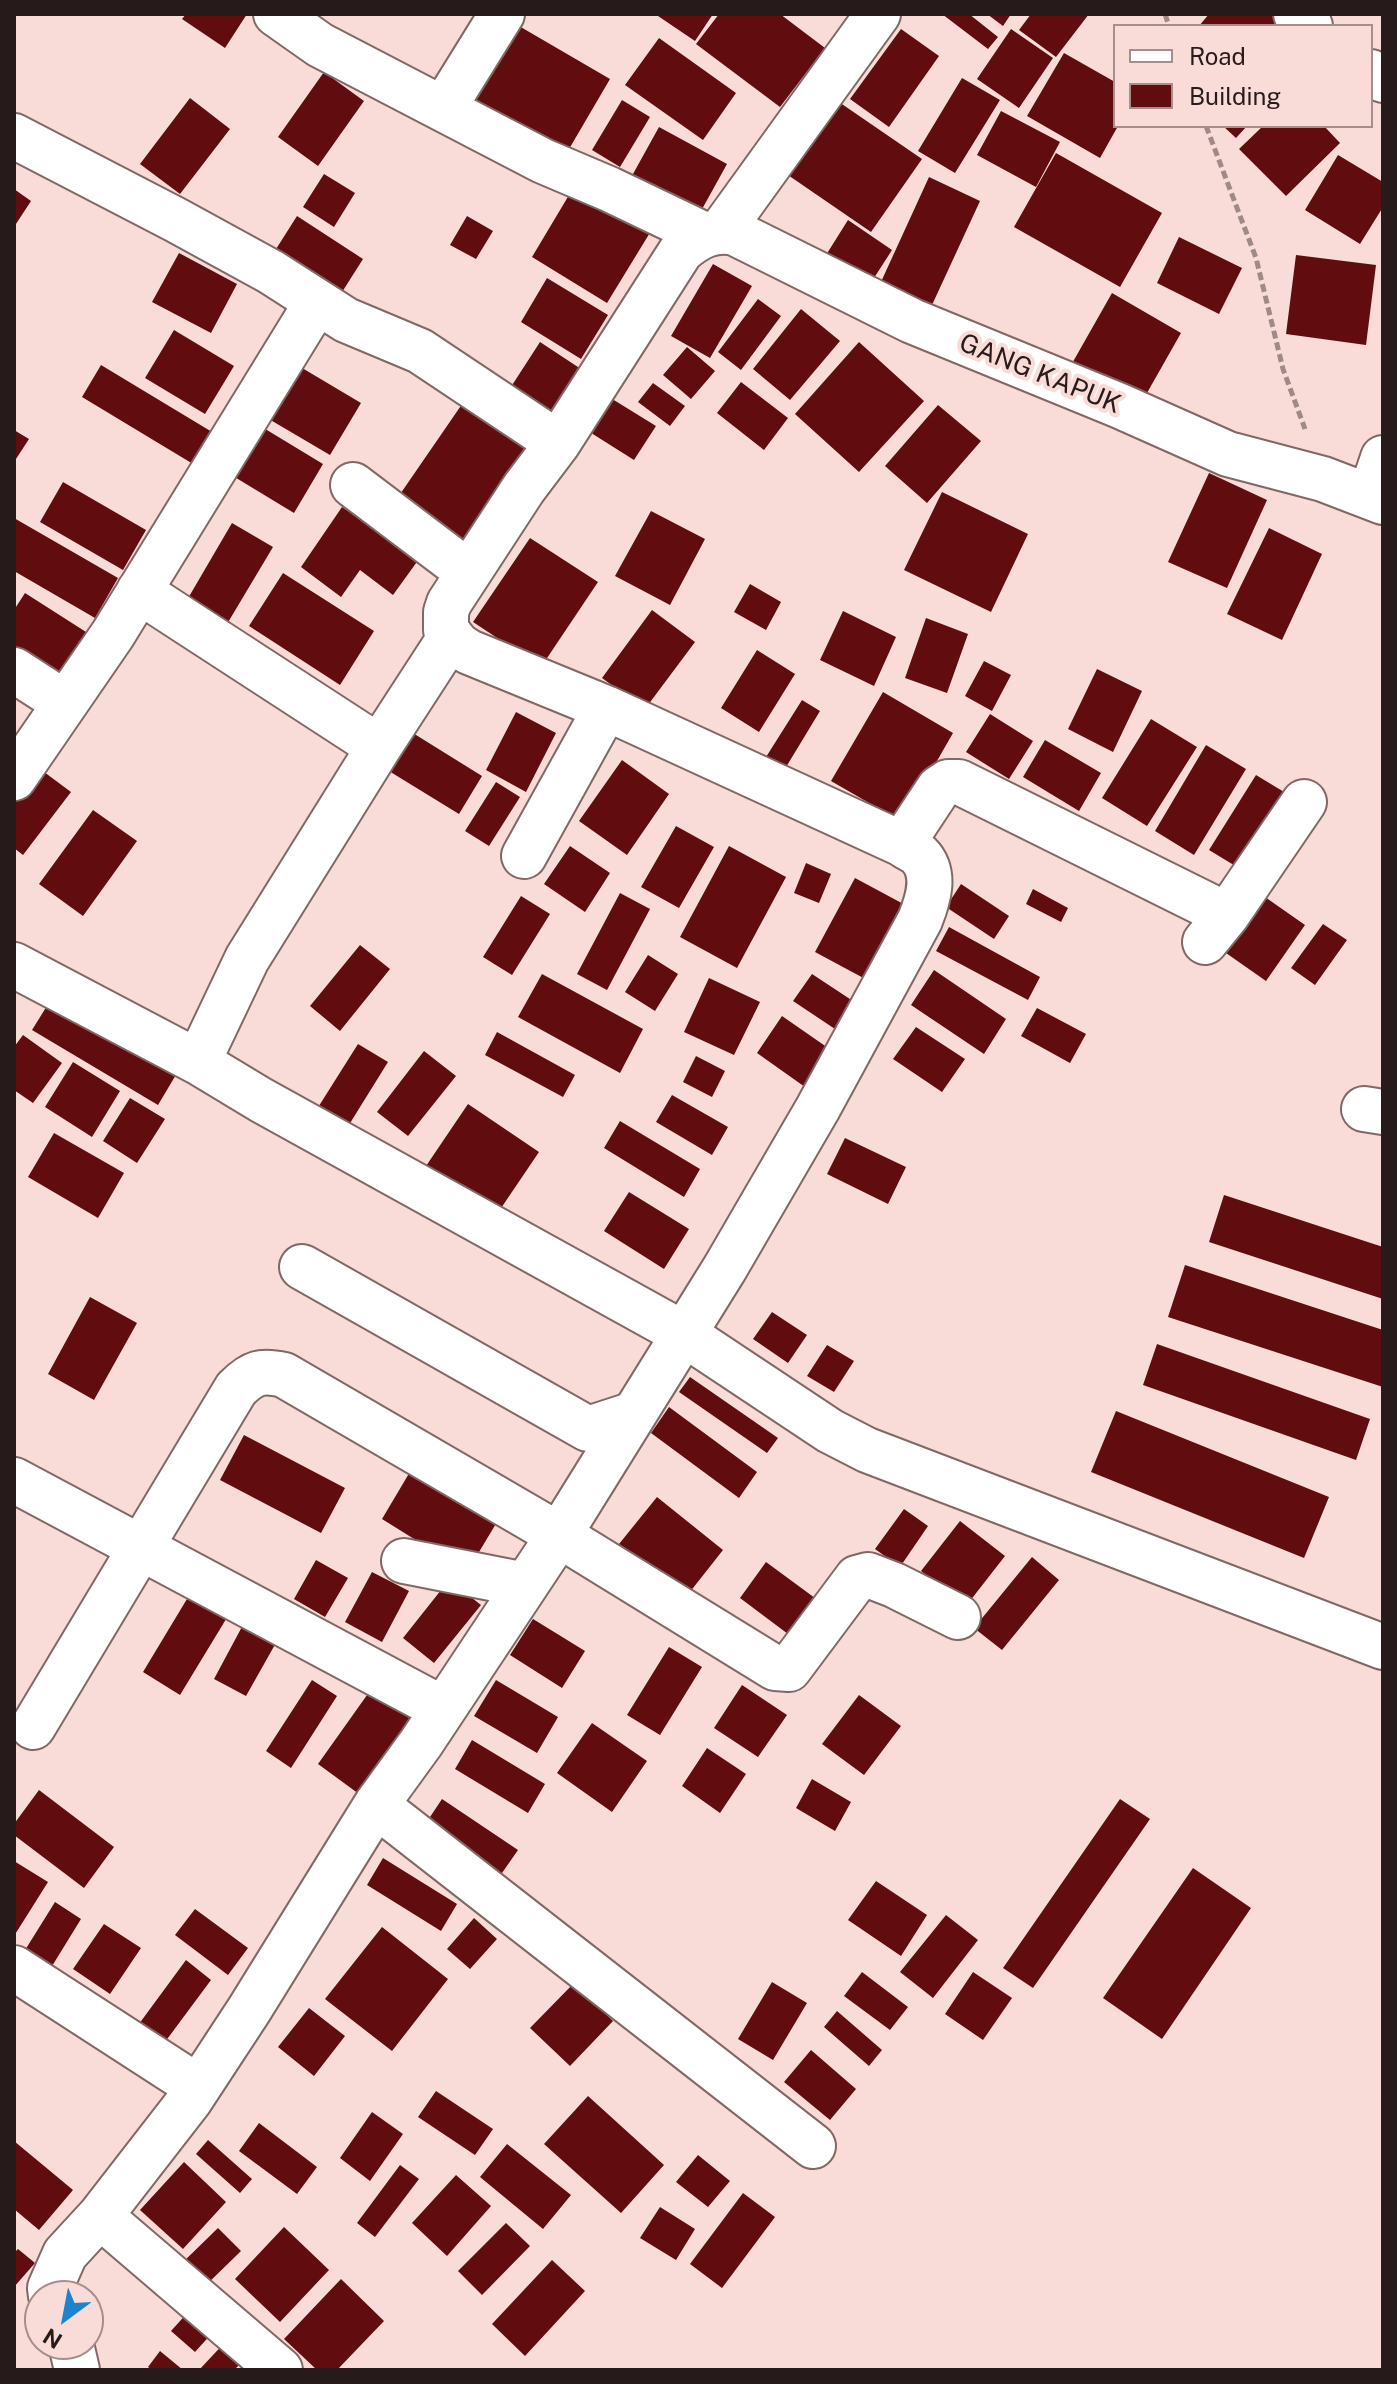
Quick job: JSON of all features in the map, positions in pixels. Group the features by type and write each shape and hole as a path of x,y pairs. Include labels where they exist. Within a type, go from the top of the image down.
{"street":[{"name":"GANG KAPUK","path":"276,14 320,45 543,161 714,232 735,233 937,332 1120,406 1228,454 1323,479 1379,486"},
{"path":"443,109 502,14"},
{"path":"54,2280 65,2254 100,2216 198,2087 376,1805 559,1535 684,1334 818,1108 928,900 928,869 919,855 902,844 606,708 469,652 458,645 446,630 446,612 468,572 558,443 668,269 681,251 714,232 878,14"},
{"path":"14,136 271,272 346,320 420,351 558,443"},
{"path":"14,778 139,591 317,302"},
{"path":"353,485 468,572"},
{"path":"139,591 379,747"},
{"path":"198,1062 247,959 451,636"},
{"path":"14,670 65,703"},
{"path":"524,856 606,708"},
{"path":"902,844 939,788 948,782 959,782 1216,929 1304,802"},
{"path":"14,965 198,1062 684,1334 830,1431 867,1450 1383,1647"},
{"path":"302,1267 588,1429 631,1415"},
{"path":"33,1727 236,1389 248,1377 265,1371 284,1375 559,1535 775,1668 789,1669 857,1578 868,1575 894,1585 958,1617"},
{"path":"14,1480 443,1709"},
{"path":"404,1561 526,1585"},
{"path":"376,1805 813,2146"},
{"path":"14,1968 198,2087"},
{"path":"100,2216 280,2370"}],"path":[{"path":"1207,128 1256,258 1283,369 1323,479"}],"building":[{"path":"186,14 247,14 225,48 182,19"},
{"path":"713,14 695,41 658,16"},
{"path":"719,14 780,14 825,48 780,107 696,44"},
{"path":"942,14 969,14 998,37 988,49"},
{"path":"987,14 1011,14 1003,26"},
{"path":"1031,14 1089,14 1056,57 1019,30"},
{"path":"1209,14 1274,14 1279,18 1274,24 1201,24"},
{"path":"519,26 610,79 562,161 471,108"},
{"path":"901,29 939,56 889,127 850,99"},
{"path":"1011,29 1053,58 1019,108 977,79"},
{"path":"659,38 736,93 703,140 625,85"},
{"path":"1064,53 1113,81 1113,128 1117,128 1100,158 1027,116"},
{"path":"324,72 364,101 318,166 278,137"},
{"path":"962,78 1000,100 955,173 918,151"},
{"path":"190,98 230,129 180,194 140,164"},
{"path":"622,100 650,117 620,167 592,150"},
{"path":"836,100 922,159 871,232 785,173"},
{"path":"1001,111 1060,142 1036,187 977,155"},
{"path":"659,127 727,164 696,220 628,183"},
{"path":"1225,128 1245,128 1236,138"},
{"path":"1261,128 1326,128 1340,143 1286,196 1239,149"},
{"path":"1056,153 1162,213 1120,287 1014,227"},
{"path":"1338,155 1383,182 1383,207 1360,244 1305,210"},
{"path":"324,174 355,193 334,227 303,207"},
{"path":"929,177 980,201 926,318 875,295"},
{"path":"575,185 651,231 607,303 532,257"},
{"path":"14,189 31,201 14,227"},
{"path":"297,216 363,259 337,300 271,257"},
{"path":"467,216 493,231 476,259 450,245"},
{"path":"848,220 892,250 865,292 821,263"},
{"path":"1179,237 1242,268 1219,314 1157,283"},
{"path":"179,253 237,284 211,333 152,302"},
{"path":"1296,255 1376,265 1366,345 1286,334"},
{"path":"713,264 752,286 710,358 671,336"},
{"path":"547,278 608,315 581,359 521,322"},
{"path":"1112,293 1181,333 1139,407 1070,367"},
{"path":"758,299 781,316 741,370 718,352"},
{"path":"801,309 840,341 790,400 753,369"},
{"path":"174,330 234,366 205,414 145,378"},
{"path":"540,342 584,371 552,422 507,393"},
{"path":"859,342 924,401 859,472 795,414"},
{"path":"687,347 715,371 691,399 663,375"},
{"path":"292,362 361,403 330,455 262,415"},
{"path":"101,365 222,438 203,470 82,397"},
{"path":"741,382 788,418 764,450 717,413"},
{"path":"653,383 685,406 670,426 638,402"},
{"path":"469,394 540,443 463,552 394,503"},
{"path":"609,397 656,426 634,460 588,431"},
{"path":"938,405 981,441 927,503 885,466"},
{"path":"257,424 323,464 294,513 228,473"},
{"path":"14,430 29,439 14,462"},
{"path":"1209,473 1267,500 1227,588 1168,562"},
{"path":"63,482 146,530 123,570 40,522"},
{"path":"942,492 1028,534 991,612 904,570"},
{"path":"342,507 419,559 393,595 360,570 341,597 301,567"},
{"path":"651,511 705,539 670,605 615,576"},
{"path":"14,518 118,578 95,618 14,571"},
{"path":"232,523 273,547 227,624 187,600"},
{"path":"1269,528 1322,554 1282,640 1227,614"},
{"path":"530,538 598,582 541,667 473,622"},
{"path":"283,573 374,631 340,685 249,626"},
{"path":"750,584 781,602 766,630 734,612"},
{"path":"25,593 97,639 69,685 14,651 14,610"},
{"path":"652,610 695,642 645,709 602,678"},
{"path":"843,611 896,637 874,686 820,660"},
{"path":"926,618 968,634 947,693 905,678"},
{"path":"757,650 795,674 759,732 721,708"},
{"path":"984,661 1011,675 992,711 965,696"},
{"path":"1097,669 1142,691 1113,752 1068,729"},
{"path":"883,692 953,733 902,822 831,781"},
{"path":"802,700 820,711 780,777 761,765"},
{"path":"516,712 556,733 526,792 486,770"},
{"path":"990,714 1033,741 1009,779 966,752"},
{"path":"1151,719 1197,747 1147,826 1102,798"},
{"path":"408,730 482,776 459,814 384,768"},
{"path":"1045,740 1101,773 1079,811 1023,777"},
{"path":"1206,745 1246,769 1194,855 1155,831"},
{"path":"622,760 669,794 627,855 579,821"},
{"path":"36,766 71,792 23,855 14,848 14,795"},
{"path":"1256,775 1289,795 1242,870 1209,850"},
{"path":"496,782 520,797 489,846 465,831"},
{"path":"93,810 137,841 83,916 39,884"},
{"path":"676,826 714,847 679,908 641,887"},
{"path":"570,846 610,873 585,912 544,884"},
{"path":"729,846 786,877 737,968 680,937"},
{"path":"806,863 831,874 819,903 794,893"},
{"path":"855,878 909,907 869,981 815,952"},
{"path":"961,884 1009,916 994,939 946,907"},
{"path":"1033,889 1068,908 1061,922 1026,904"},
{"path":"620,893 650,909 607,990 577,974"},
{"path":"521,896 550,914 512,975 483,957"},
{"path":"1265,897 1305,925 1266,981 1226,953"},
{"path":"1323,924 1347,940 1315,985 1291,968"},
{"path":"949,927 1040,977 1028,1000 936,951"},
{"path":"360,945 390,969 340,1031 310,1006"},
{"path":"648,955 678,974 655,1011 625,992"},
{"path":"934,970 1006,1019 984,1054 911,1005"},
{"path":"542,974 643,1029 620,1073 518,1017"},
{"path":"812,974 862,1007 844,1035 793,1001"},
{"path":"709,978 760,1002 734,1055 684,1032"},
{"path":"55,993 180,1068 158,1105 32,1030"},
{"path":"1037,1008 1086,1034 1070,1063 1021,1036"},
{"path":"782,1016 831,1050 805,1087 757,1053"},
{"path":"916,1027 965,1059 942,1092 893,1059"},
{"path":"497,1032 575,1075 563,1097 485,1055"},
{"path":"23,1035 62,1063 33,1103 14,1090 14,1047"},
{"path":"358,1044 388,1062 347,1128 317,1109"},
{"path":"424,1051 456,1076 408,1136 377,1112"},
{"path":"696,1056 725,1071 712,1097 683,1082"},
{"path":"73,1062 120,1091 92,1137 45,1107"},
{"path":"672,1095 728,1127 712,1155 656,1122"},
{"path":"130,1098 165,1119 137,1163 103,1141"},
{"path":"468,1104 539,1152 495,1217 424,1169"},
{"path":"620,1121 700,1169 684,1197 604,1148"},
{"path":"54,1133 124,1173 98,1218 28,1177"},
{"path":"845,1138 906,1167 888,1204 827,1174"},
{"path":"629,1192 689,1229 664,1269 604,1231"},
{"path":"1224,1195 1383,1247 1383,1299 1209,1242"},
{"path":"1185,1265 1383,1330 1383,1387 1168,1317"},
{"path":"90,1297 137,1323 94,1400 48,1374"},
{"path":"772,1312 807,1335 788,1363 753,1339"},
{"path":"1157,1344 1370,1419 1356,1460 1143,1385"},
{"path":"827,1345 854,1361 834,1392 807,1376"},
{"path":"690,1377 778,1438 767,1453 679,1392"},
{"path":"669,1407 757,1472 739,1498 651,1433"},
{"path":"1116,1411 1329,1497 1304,1558 1091,1472"},
{"path":"244,1435 345,1488 321,1533 220,1480"},
{"path":"417,1460 503,1512 467,1572 382,1519"},
{"path":"657,1497 723,1550 682,1602 615,1549"},
{"path":"904,1509 928,1526 900,1567 875,1549"},
{"path":"960,1521 1005,1556 966,1606 921,1571"},
{"path":"1032,1557 1059,1580 1002,1650 974,1628"},
{"path":"316,1560 348,1578 325,1617 294,1599"},
{"path":"766,1562 819,1601 792,1637 740,1598"},
{"path":"372,1572 409,1591 382,1642 345,1622"},
{"path":"449,1580 481,1605 434,1663 403,1638"},
{"path":"196,1584 234,1606 180,1695 143,1672"},
{"path":"533,1619 585,1651 562,1688 510,1655"},
{"path":"244,1623 277,1641 246,1696 214,1679"},
{"path":"669,1647 702,1667 660,1735 627,1715"},
{"path":"312,1680 337,1696 291,1768 266,1751"},
{"path":"496,1680 558,1717 537,1753 474,1716"},
{"path":"377,1681 420,1711 359,1794 318,1764"},
{"path":"742,1685 787,1715 758,1757 714,1728"},
{"path":"859,1695 901,1726 864,1775 822,1744"},
{"path":"592,1723 647,1761 612,1812 557,1773"},
{"path":"472,1740 545,1784 528,1813 455,1769"},
{"path":"707,1748 746,1774 720,1813 682,1786"},
{"path":"812,1779 851,1802 835,1831 796,1808"},
{"path":"39,1790 114,1847 84,1888 14,1835 14,1824"},
{"path":"442,1799 518,1850 495,1883 420,1832"},
{"path":"1120,1799 1150,1819 1033,1988 1003,1968"},
{"path":"383,1858 457,1904 441,1931 367,1885"},
{"path":"14,1861 48,1882 14,1936"},
{"path":"1193,1868 1251,1908 1162,2039 1103,1998"},
{"path":"876,1881 927,1915 901,1956 848,1920"},
{"path":"55,1902 81,1919 49,1971 22,1955"},
{"path":"195,1909 248,1948 228,1975 175,1935"},
{"path":"946,1915 978,1940 933,1998 900,1972"},
{"path":"474,1918 497,1939 470,1969 447,1949"},
{"path":"104,1924 141,1948 110,1994 73,1969"},
{"path":"382,1927 448,1979 392,2051 325,1999"},
{"path":"186,1960 211,1980 162,2046 136,2028"},
{"path":"862,1972 908,2007 890,2030 844,1996"},
{"path":"973,1972 1012,1998 983,2040 945,2014"},
{"path":"772,1982 807,2003 773,2060 738,2039"},
{"path":"574,1983 613,2021 570,2066 530,2028"},
{"path":"309,2008 345,2036 314,2076 278,2047"},
{"path":"837,2011 882,2050 869,2066 824,2027"},
{"path":"811,2050 856,2089 830,2120 784,2082"},
{"path":"436,2091 493,2129 475,2155 418,2117"},
{"path":"588,2096 664,2165 621,2213 544,2144"},
{"path":"372,2112 403,2134 370,2181 340,2158"},
{"path":"259,2123 317,2167 297,2194 239,2151"},
{"path":"208,2140 252,2179 240,2193 196,2154"},
{"path":"14,2141 73,2190 39,2230 14,2209"},
{"path":"507,2144 571,2195 543,2229 480,2177"},
{"path":"698,2155 730,2181 708,2207 676,2182"},
{"path":"184,2162 226,2202 183,2249 140,2210"},
{"path":"400,2165 419,2179 375,2237 357,2223"},
{"path":"456,2175 491,2206 447,2256 412,2223"},
{"path":"743,2193 775,2217 722,2288 690,2264"},
{"path":"660,2207 695,2229 676,2260 640,2238"},
{"path":"506,2223 530,2246 482,2295 458,2271"},
{"path":"284,2227 329,2270 280,2322 235,2279"},
{"path":"218,2228 241,2251 201,2290 178,2267"},
{"path":"18,2249 35,2263 14,2287 14,2253"},
{"path":"552,2260 585,2291 525,2356 492,2324"},
{"path":"341,2279 384,2321 337,2370 317,2370 284,2339"},
{"path":"189,2311 214,2331 195,2352 171,2331"},
{"path":"229,2338 248,2356 234,2370 199,2370"},
{"path":"160,2351 183,2370 152,2370 148,2367"}]}
